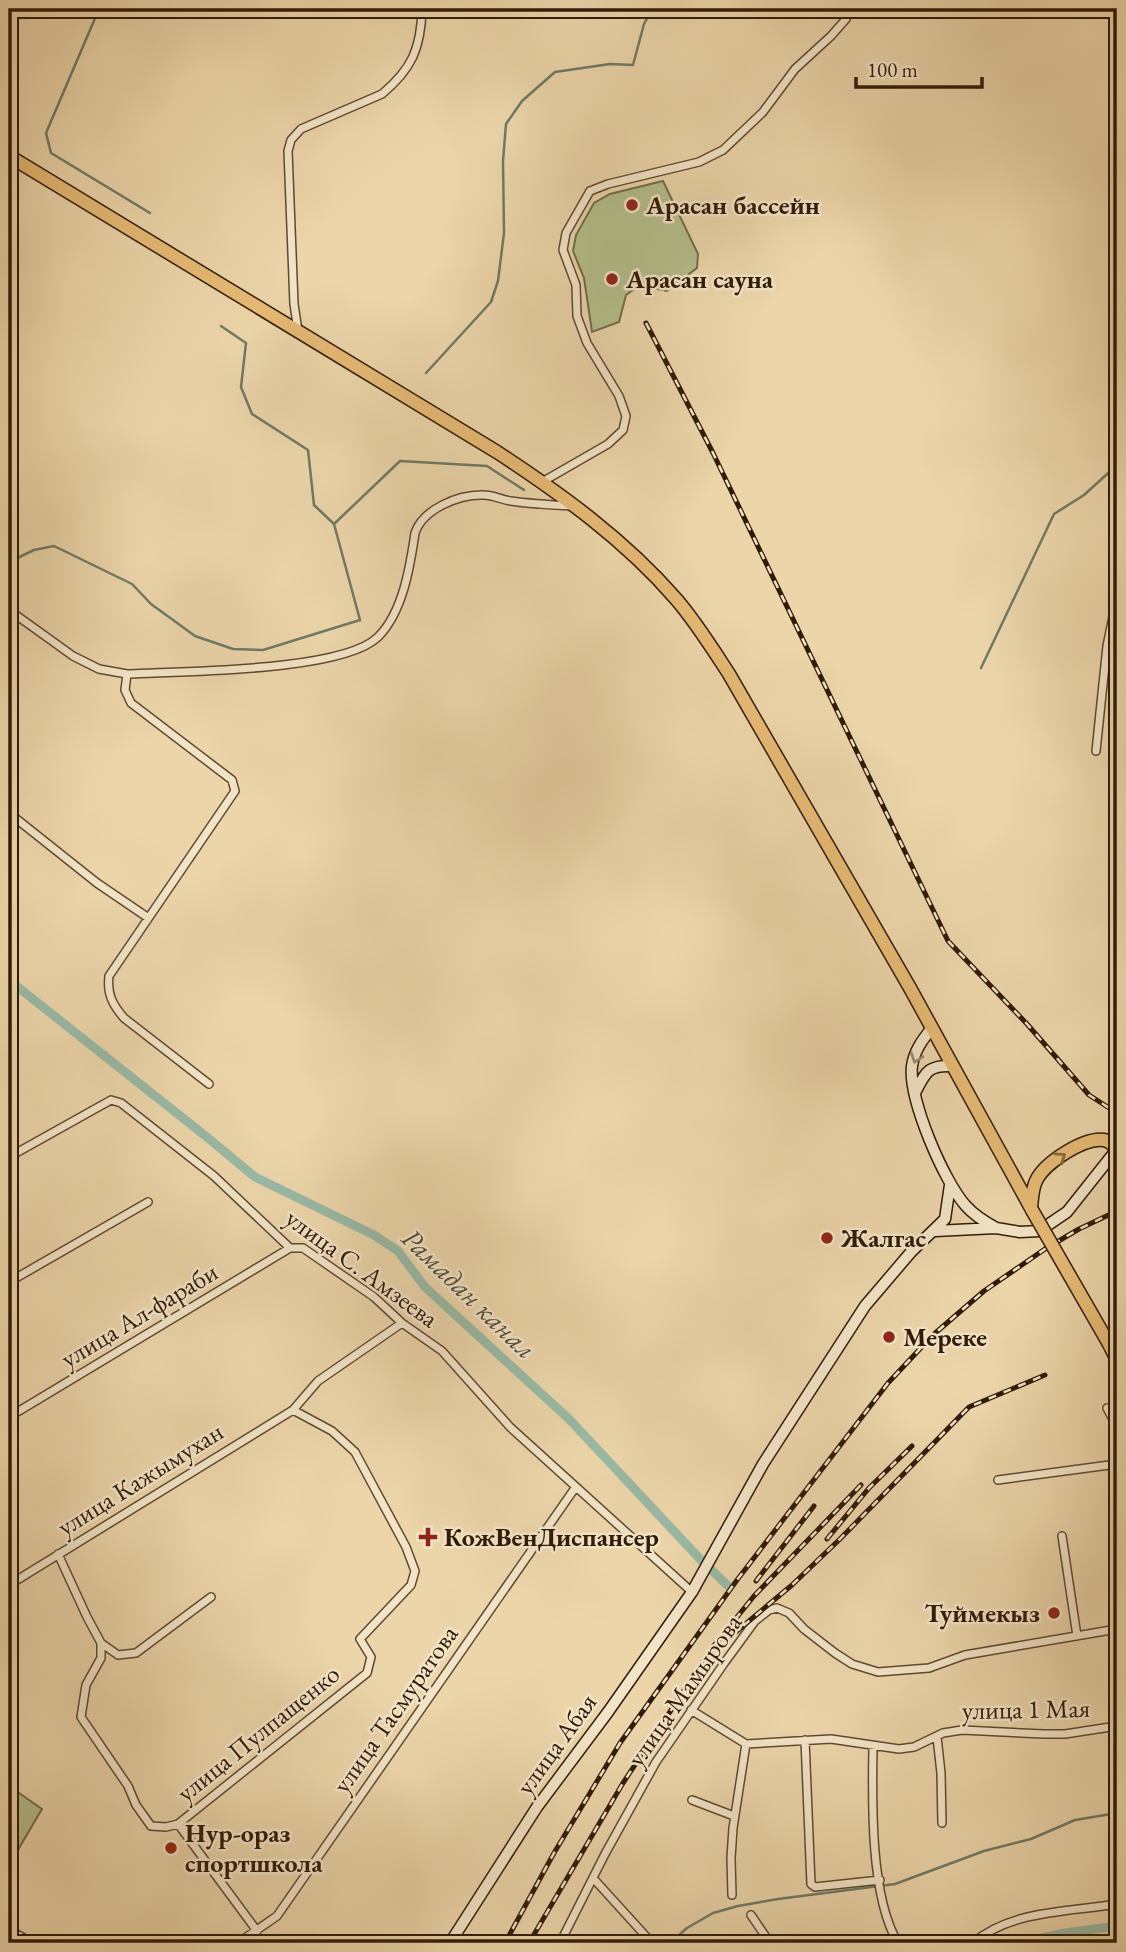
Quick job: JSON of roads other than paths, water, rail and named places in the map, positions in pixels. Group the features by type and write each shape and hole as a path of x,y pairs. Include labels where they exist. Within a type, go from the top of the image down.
{"highway":[{"path":"9,156 397,390 542,482 596,523 649,570 677,600 704,635 792,782 1117,1360"},
{"path":"1032,1209 1033,1190 1040,1175 1069,1151 1102,1139 1111,1142 1117,1149"}],"main road":[{"path":"932,1028 917,1050 912,1079 930,1141 950,1185 966,1206 996,1228"},
{"path":"916,1091 928,1070 938,1065 952,1066"},
{"path":"935,1231 996,1228 1020,1232 1039,1231 1067,1212 1117,1149"},
{"path":"935,1231 945,1219 950,1185"},
{"name":"улица Абая","path":"450,1943 537,1807 692,1592 763,1464 865,1306 911,1252 935,1231"}],"street":[{"path":"9,38 17,9"},
{"path":"298,332 288,158 291,140 297,132 309,125 382,94 391,87 417,50 422,9"},
{"path":"542,482 608,444 623,430 626,416 619,396 587,342 577,316 576,285 563,250 566,233 590,191 608,184 699,162 723,150 763,112 795,69 846,19 850,9"},
{"path":"9,610 73,656 99,669 127,674 289,665 332,657 365,647 385,628 404,591 415,533 425,516 437,508 472,496 487,495 527,503 574,506"},
{"path":"1096,751 1107,646 1117,597"},
{"path":"1107,646 1117,646"},
{"path":"127,674 125,690 131,703 232,780 235,791 108,976 108,990 113,1004 124,1018 208,1084"},
{"path":"9,813 97,883 147,917"},
{"name":"улица С. Амзеева","path":"9,1157 111,1100 121,1103 214,1175 290,1248 303,1248 374,1297 402,1323 442,1351 510,1427 692,1592"},
{"path":"9,1282 148,1202"},
{"name":"улица Ал-фараби","path":"9,1417 290,1248"},
{"name":"улица Кажымухан","path":"9,1585 293,1410 318,1381 402,1323"},
{"path":"1107,1408 1117,1427"},
{"name":"улица Пулпащенко","path":"101,1643 101,1658 86,1685 81,1717 128,1786 136,1805 151,1826 166,1827 178,1824 367,1673 371,1657 360,1639 411,1585 415,1571 406,1547 355,1452 331,1431 293,1410"},
{"path":"998,1480 1117,1464"},
{"name":"улица Тасмуратова","path":"238,1943 277,1916 575,1488"},
{"path":"1062,1536 1076,1636"},
{"path":"58,1554 101,1643 118,1655 136,1653 211,1597"},
{"name":"улица Мамырова","path":"559,1943 656,1762 755,1621 772,1608 789,1613 820,1642 852,1664 878,1672 929,1668 965,1655 1117,1629"},
{"path":"691,1710 746,1744 734,1816 732,1895"},
{"name":"улица 1 Мая","path":"746,1744 805,1740 853,1741 906,1749 950,1731 1035,1735 1065,1734 1117,1726"},
{"name":"улица 1 Мая","path":"937,1737 942,1823"},
{"path":"805,1740 811,1884 819,1887 880,1880"},
{"path":"873,1746 872,1792 882,1896 893,1935 898,1943"},
{"path":"692,1800 734,1816"},
{"path":"178,1824 257,1931"},
{"path":"593,1878 652,1943"},
{"path":"973,1943 1004,1924 1117,1903"},
{"path":"751,1915 770,1943"},
{"path":"9,1930 33,1943"}],"waterway":[{"path":"99,9 46,133 51,153 150,213"},
{"path":"426,373 491,302 498,281 504,233 503,161 506,124 522,101 555,72 610,64 633,65 644,24 652,9"},
{"path":"9,562 34,550 54,546 132,584 151,604 195,636 233,649 263,650 360,620 334,524 314,505 308,450 252,414 241,387 246,343 221,326"},
{"path":"334,524 400,461 487,466 524,490"},
{"path":"981,668 1054,514 1084,495 1117,465"},
{"name":"Рамадан канал","path":"9,980 255,1177 374,1235 398,1251 425,1287 569,1419 727,1585"},
{"path":"670,1943 687,1928 713,1913 778,1899 895,1884 984,1851 1031,1839 1075,1820 1117,1813"},
{"path":"1018,1943 1117,1926"}],"railway":[{"path":"646,323 713,453 948,941 1027,1024 1089,1095 1117,1113"},
{"path":"505,1943 554,1853 620,1743 737,1580 888,1383 933,1335 984,1291 1045,1249 1117,1211"},
{"path":"731,1636 792,1585 840,1539 969,1407 1045,1375"},
{"path":"827,1539 869,1488 912,1446"},
{"path":"529,1943 623,1783 712,1648 754,1596 861,1485"},
{"path":"756,1581 814,1506"}],"place":[{"name":"Арасан бассейн","path":"632,205"},
{"name":"Арасан сауна","path":"612,279"},
{"name":"Жалгас","path":"827,1238"},
{"name":"Мереке","path":"889,1337"},
{"name":"КожВенДиспансер","path":"428,1537"},
{"name":"Туймекыз","path":"1054,1613"},
{"name":"Нур-ораз спортшкола","path":"171,1848"}]}
